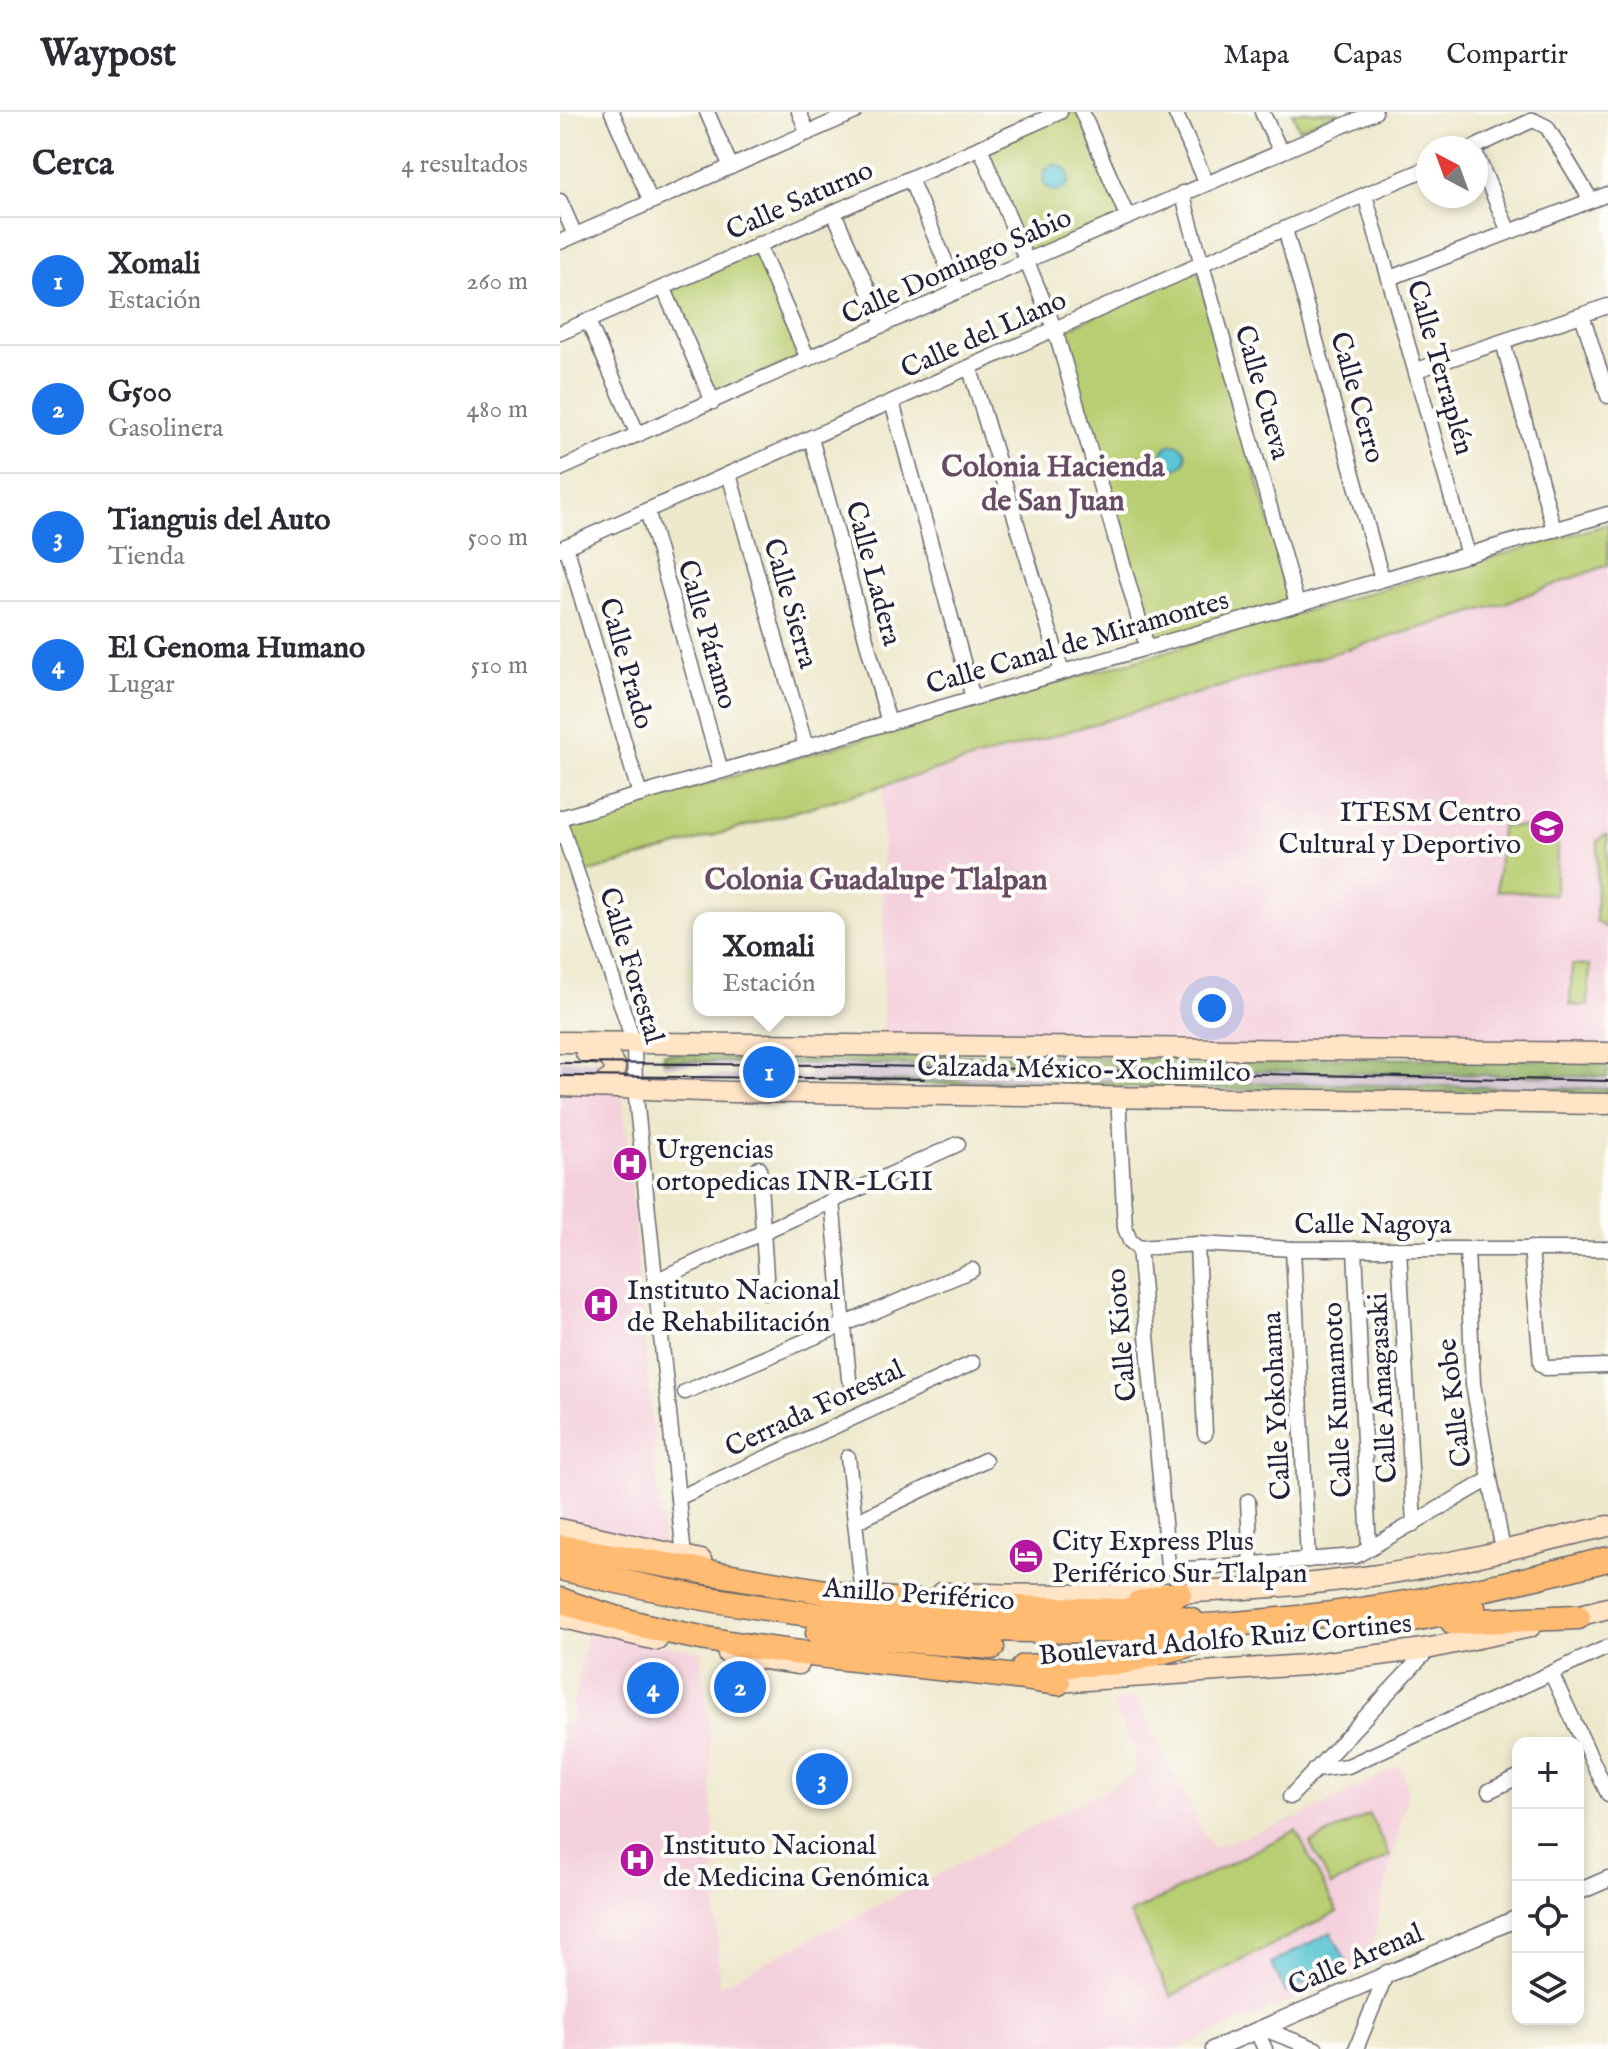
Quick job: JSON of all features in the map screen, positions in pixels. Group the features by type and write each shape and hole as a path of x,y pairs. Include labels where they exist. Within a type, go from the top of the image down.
{"highway":[{"path":"560,1547 856,1597 1166,1613 1198,1636"},
{"name":"Anillo Periférico","path":"560,1585 692,1613 857,1638 1019,1648 1198,1636 1385,1608 1608,1559"},
{"name":"Anillo Periférico","path":"560,1568 702,1599 861,1622 983,1631 1198,1636 1324,1634 1426,1618 1608,1575"},
{"path":"1068,1610 1142,1603 1178,1582"},
{"path":"560,1600 737,1644 825,1658 969,1670 1058,1683"},
{"path":"1426,1618 1467,1622 1536,1616 1578,1617"},
{"path":"969,1670 1104,1665 1198,1636"}],"main road":[{"name":"Calzada México-Xochimilco","path":"560,1042 1608,1053"},
{"path":"560,1051 608,1055 616,1070 609,1083 600,1086"},
{"name":"Calzada México-Xochimilco","path":"560,1086 731,1092 1608,1104"},
{"name":"Boulevard Adolfo Ruiz Cortines","path":"560,1529 771,1574 917,1592 1062,1597 1178,1582 1371,1576 1503,1551 1608,1526"},
{"name":"Boulevard Adolfo Ruiz Cortines","path":"560,1617 762,1661 1008,1683 1058,1683 1305,1665 1431,1648 1608,1608"}],"street":[{"path":"612,112 651,202"},
{"path":"707,112 731,167"},
{"path":"799,112 808,133"},
{"path":"560,242 855,112"},
{"name":"Calle Saturno","path":"560,333 1060,112"},
{"path":"1082,112 1127,216"},
{"path":"1175,112 1206,182"},
{"path":"1262,112 1281,152"},
{"name":"Calle Domingo Sabio","path":"560,469 1127,216 1375,112"},
{"path":"1488,141 1533,120 1540,121 1547,127 1591,200"},
{"path":"980,147 1055,330 1147,647"},
{"name":"Calle del Llano","path":"563,548 1201,264 1416,173"},
{"path":"910,179 958,291"},
{"path":"1488,182 1509,232"},
{"name":"Calle Cueva","path":"1182,193 1297,604"},
{"path":"1390,278 1608,194"},
{"name":"Calle Terraplén","path":"1365,195 1468,555"},
{"path":"560,201 575,235"},
{"path":"834,213 884,325"},
{"name":"Calle Cerro","path":"1285,229 1382,579"},
{"path":"758,244 808,359"},
{"path":"664,289 713,402"},
{"path":"1417,370 1608,306"},
{"path":"1582,315 1608,396"},
{"path":"588,321 638,435"},
{"path":"1503,342 1554,530"},
{"path":"970,369 1062,672"},
{"path":"892,402 973,698"},
{"name":"Calle Ladera","path":"811,438 889,723"},
{"name":"Calle Sierra","path":"729,474 806,747"},
{"name":"Calle Páramo","path":"647,510 721,771"},
{"name":"Calle Canal de Miramontes","path":"560,820 1608,514"},
{"name":"Calle Prado","path":"563,548 640,795"},
{"name":"Calle Forestal","path":"560,820 634,1043 635,1088 684,1556"},
{"name":"Calle Kioto","path":"1118,1095 1125,1228 1130,1241 1139,1248 1165,1557 1178,1582"},
{"path":"655,1281 958,1144"},
{"path":"759,1168 760,1233 767,1292"},
{"path":"832,1201 849,1379"},
{"path":"1197,1244 1205,1434"},
{"name":"Calle Nagoya","path":"1139,1248 1197,1244 1293,1249 1608,1249"},
{"path":"1531,1248 1541,1364 1546,1368 1608,1366"},
{"name":"Calle Yokohama","path":"1293,1249 1308,1560"},
{"name":"Calle Kumamoto","path":"1355,1249 1369,1549"},
{"name":"Calle Amagasaki","path":"1399,1249 1414,1524"},
{"name":"Calle Kobe","path":"1467,1249 1473,1384 1503,1551"},
{"path":"685,1392 972,1270"},
{"name":"Cerrada Forestal","path":"678,1498 973,1363"},
{"path":"848,1457 862,1586"},
{"path":"855,1522 985,1460"},
{"path":"1178,1582 1251,1567 1356,1556 1488,1480"},
{"path":"1248,1501 1251,1567"},
{"path":"1314,1770 1348,1766 1608,1647"},
{"path":"1290,1797 1431,1648"},
{"path":"1552,1675 1577,1737"},
{"path":"1584,1751 1608,1794"},
{"path":"1489,1791 1512,1780"},
{"path":"1584,1889 1608,1879"},
{"name":"Calle Arenal","path":"1218,2048 1387,1972 1512,1920"},
{"path":"1356,2049 1387,1972"},
{"path":"1258,2029 1265,2049"},
{"path":"1258,2029 1316,2049"}],"shaded area":[{"path":"1608,565 1608,1053 883,1045 883,787 1505,603"},
{"path":"560,1060 607,1060 606,1080 560,1080"},
{"path":"663,1061 1608,1077 1608,1089 1081,1080 662,1081 667,1075 809,1076 809,1066 663,1066"},
{"name":"Instituto Nacional de Rehabilitación","path":"560,1089 622,1089 663,1545 560,1521"},
{"path":"586,1633 700,1651 710,1734 719,1986 1135,1775 1133,1750 1112,1703 1136,1697 1211,1848 1302,1816 1401,1765 1408,1792 1373,1943 1383,1962 1177,2049 560,2049 560,1724 570,1723"}],"green space":[{"path":"1061,112 1081,112 1124,215 1029,258 981,148"},
{"path":"1292,112 1340,112 1299,129"},
{"path":"757,246 803,356 713,394 667,285"},
{"path":"1197,268 1292,601 1148,642 1061,332"},
{"path":"1608,524 1608,565 1505,603 583,874 567,824"},
{"path":"1501,826 1558,829 1555,894 1497,891"},
{"path":"1608,835 1606,928 1596,921 1598,841"},
{"path":"1572,965 1590,965 1588,1006 1570,1005"},
{"path":"664,1053 1608,1060 1608,1077 663,1061"},
{"path":"1081,1080 1608,1089 1608,1096 791,1082"},
{"path":"1369,1814 1390,1856 1331,1886 1310,1843"},
{"path":"1296,1830 1337,1912 1171,1996 1130,1914"}],"water":[{"path":"1056,165 1065,169 1069,178 1065,187 1056,191 1047,187 1043,178 1047,169"},
{"path":"1174,444 1183,447 1186,456 1183,465 1174,468 1165,465 1162,456 1165,447"},
{"path":"1331,1932 1346,1961 1286,1993 1271,1963"}],"tram line":[{"path":"560,1063 826,1065 1608,1081"},
{"path":"560,1076 924,1079"}],"place":[{"name":"ITESM Centro Cultural y Deportivo","path":"1547,827"},
{"name":"Xomali","path":"769,1072"},
{"name":"Urgencias ortopedicas INR-LGII","path":"630,1164"},
{"name":"Instituto Nacional de Rehabilitación","path":"601,1305"},
{"name":"City Express Plus Periférico Sur Tlalpan","path":"1026,1556"},
{"name":"G500","path":"740,1687"},
{"name":"El Genoma Humano","path":"653,1688"},
{"name":"Tianguis del Auto","path":"822,1779"},
{"name":"Instituto Nacional de Medicina Genómica","path":"637,1860"}],"district":[{"name":"Colonia Hacienda de San Juan","path":"1053,483"},
{"name":"Colonia Guadalupe Tlalpan","path":"876,879"}]}
